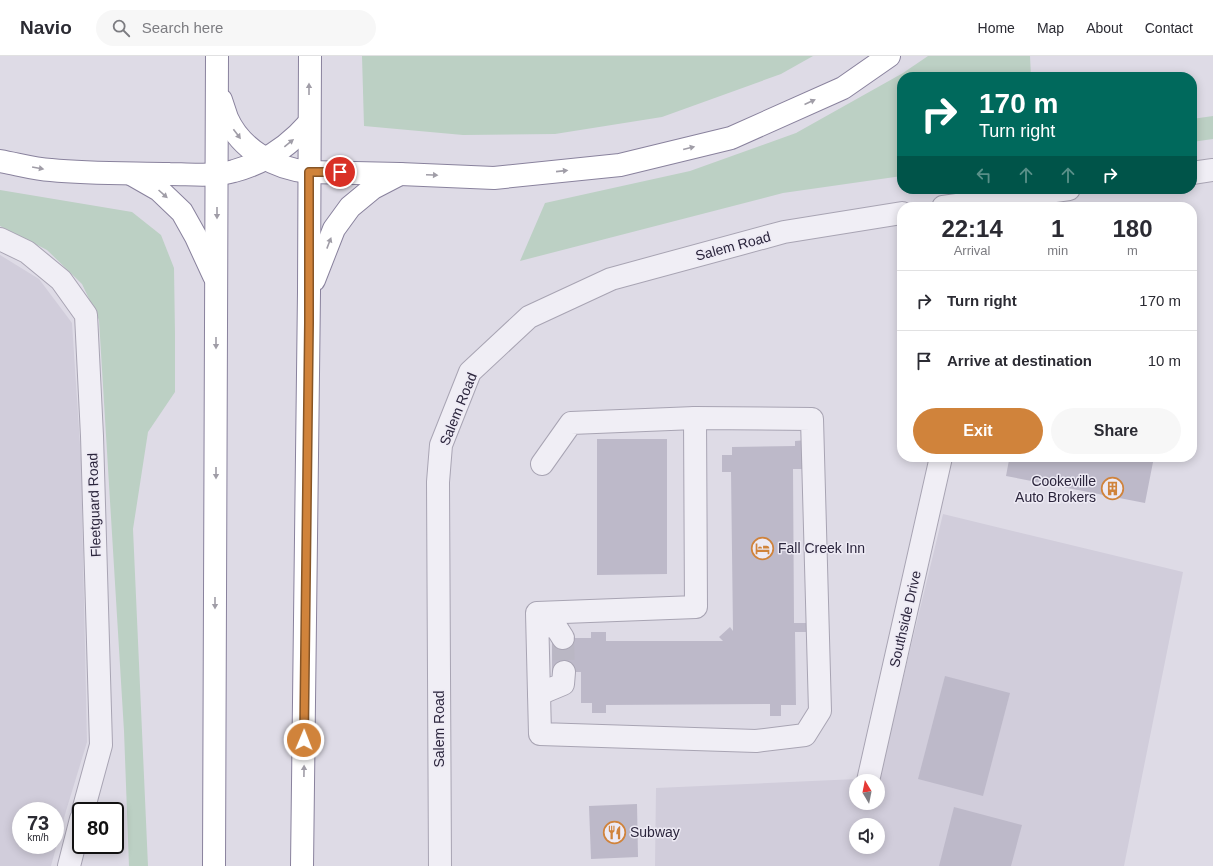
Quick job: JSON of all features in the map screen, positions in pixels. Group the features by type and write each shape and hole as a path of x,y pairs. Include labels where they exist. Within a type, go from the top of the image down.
{"highway":[{"path":"214,866 217,56"},
{"path":"302,866 309,292 310,56"},
{"path":"217,86 227,118 233,129 249,148 286,168 309,172 494,178 620,165 731,138 843,88 889,56"},
{"path":"0,161 50,170 217,174 233,172 265,158 286,146 298,136 309,123"},
{"path":"130,173 159,190 182,212 217,280"},
{"path":"309,292 334,229 350,207 373,188 400,174"},
{"path":"303,793 314,866"}],"street":[{"path":"1197,172 1213,170"},
{"path":"1004,202 1044,194"},
{"name":"Salem Road","path":"440,866 438,482 442,445 470,372 529,317 611,279 784,232 897,214"},
{"name":"Fleetguard Road","path":"0,239 27,252 61,280 86,315 92,436 101,745 85,802"},
{"path":"542,464 571,423 695,418 812,419 820,710 805,736 756,741 540,734 538,613 696,607 695,418"},
{"name":"Southside Drive","path":"870,774 940,462"},
{"path":"538,624 556,627 563,638"},
{"path":"539,694 562,684 564,672"},
{"path":"69,866 72,854"}],"shaded area":[{"path":"0,255 39,279 72,323 81,460 87,742 64,818 64,802 12,802 12,854 54,854 51,866 0,866"},
{"path":"943,514 1183,572 1124,866 655,866 656,788 849,779 849,810 885,810 885,774 880,774"}],"green space":[{"path":"362,56 813,56 781,74 662,117 555,134 463,135 364,126"},
{"path":"928,56 1030,56 1031,72 904,72"},
{"path":"897,76 897,177 783,193 520,261 545,203 690,171 796,133"},
{"path":"1213,116 1213,139 1197,141 1197,118"},
{"path":"0,190 132,212 161,235 174,268 175,392 148,432 133,529 148,866 129,866 124,731 99,320 82,284 47,250 0,226"}],"building":[{"path":"597,439 667,439 667,574 597,575"},
{"name":"Fall Creek Inn","path":"808,440 808,469 793,469 794,623 807,623 807,632 795,632 796,705 781,705 781,716 770,716 770,704 606,705 606,713 592,713 592,703 581,703 581,672 552,672 552,638 591,638 591,632 606,632 606,641 723,641 719,637 730,627 733,631 731,472 722,472 722,455 732,455 732,447 795,446 795,441"},
{"name":"Cookeville Auto Brokers","path":"1009,462 1153,462 1145,503 1006,476"},
{"path":"945,676 1010,693 983,796 918,779"},
{"name":"Subway","path":"637,804 638,857 591,859 589,806"},
{"path":"954,807 1022,825 1011,866 939,866"}],"tunnel":[{"path":"563,638 564,672"}],"place":[{"name":"Cookeville Auto Brokers","path":"1112,489"},
{"name":"Fall Creek Inn","path":"763,548"},
{"name":"Subway","path":"614,832"}],"route":[{"path":"304,740 308,506 309,172 340,172"}]}
